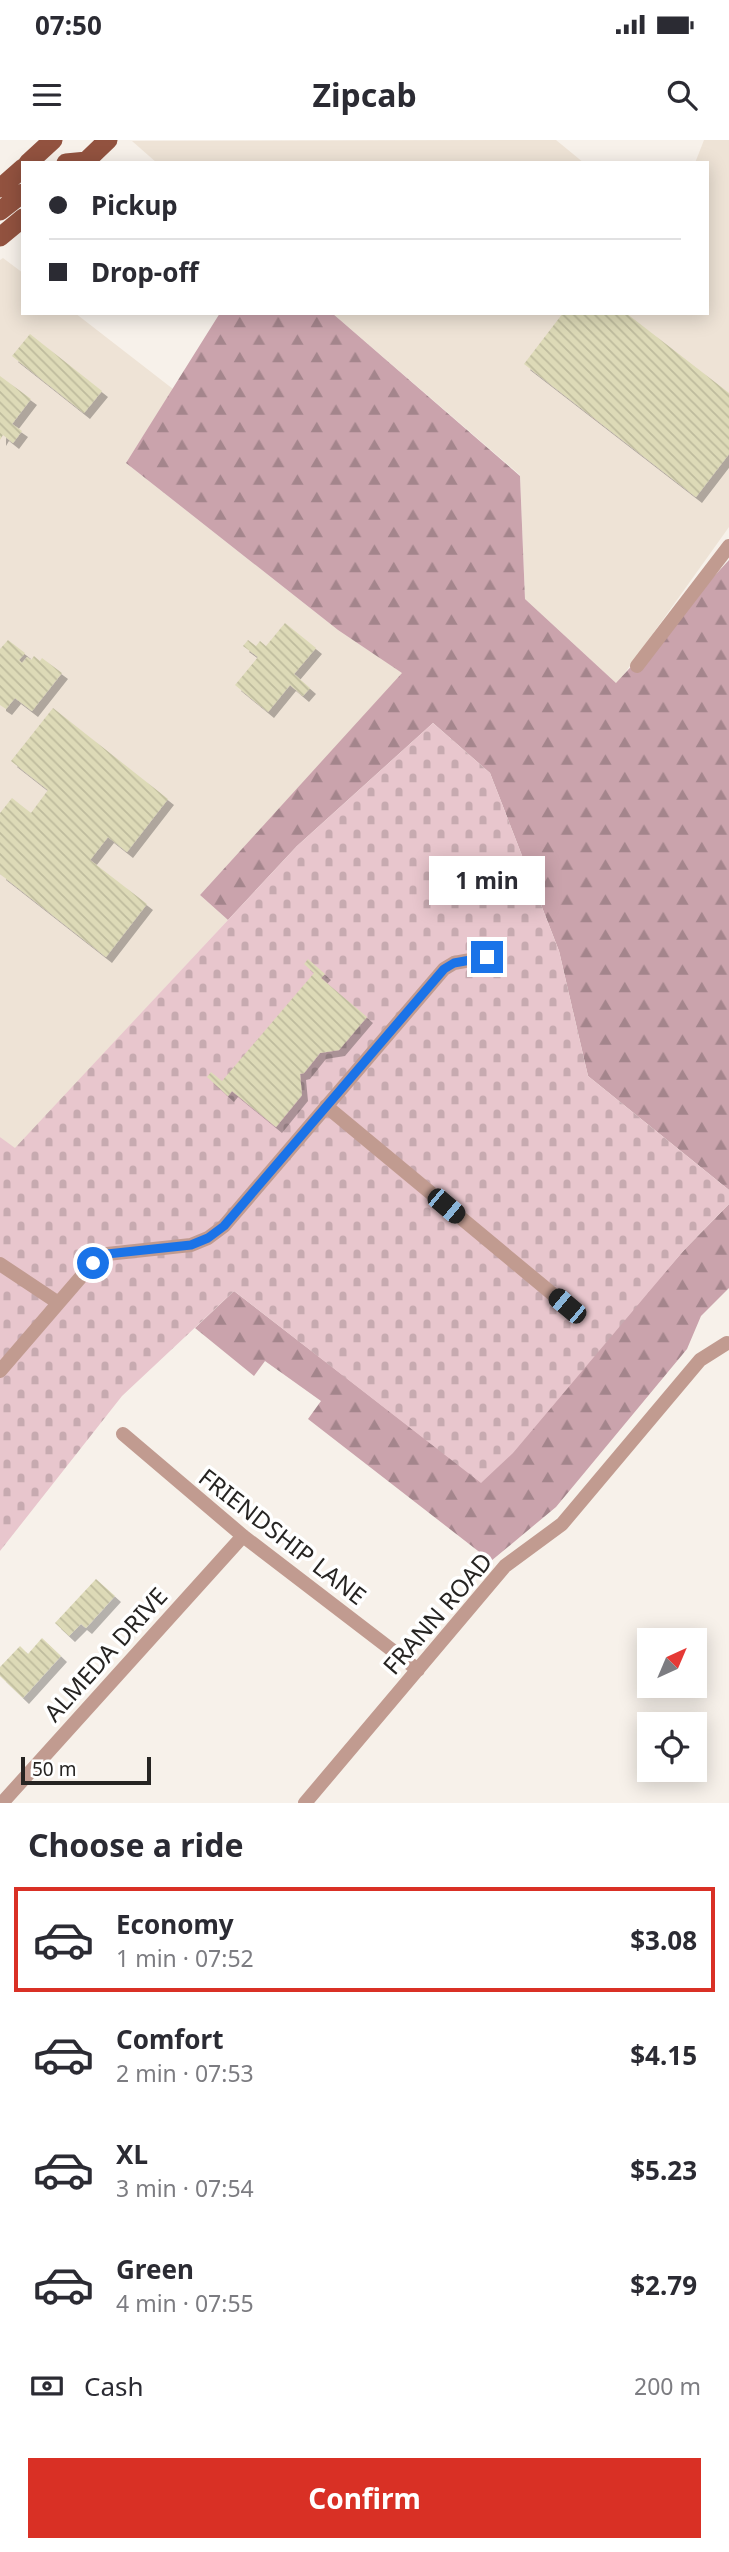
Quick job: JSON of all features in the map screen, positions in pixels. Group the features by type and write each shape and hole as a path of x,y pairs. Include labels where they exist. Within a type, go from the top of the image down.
{"main road":[{"path":"30,161 53,140"},
{"path":"86,161 108,140"},
{"path":"0,188 21,170"},
{"path":"0,211 21,195"},
{"path":"0,237 21,220"}],"street":[{"path":"637,666 729,546"},
{"path":"0,1371 93,1263 107,1254 191,1245 208,1238 224,1226 444,969 454,963 487,957"},
{"path":"326,1106 567,1306"},
{"path":"0,1264 57,1302"},
{"name":"FRANN ROAD","path":"305,1803 505,1566 562,1524 700,1360 727,1343"},
{"name":"FRIENDSHIP LANE","path":"123,1434 243,1536 418,1670"},
{"name":"ALMEDA DRIVE","path":"2,1803 243,1536"}],"shaded area":[{"path":"556,140 582,161 155,161 132,141"},
{"path":"704,140 729,140 729,527 617,684 525,599 520,475 334,315 709,315 709,161 696,161"},
{"path":"3,258 21,272 21,315 78,315 173,389 126,463 338,630 403,673 200,895 228,920 15,1149 0,1137 0,260"}],"green space":[{"path":"219,315 334,315 520,476 525,599 616,683 729,560 729,1190 588,1076 559,951 490,773 433,723 297,846 228,920 200,895 402,673 338,630 126,463"},
{"path":"433,723 490,773 559,951 588,1076 729,1190 729,1204 685,1249 513,1453 481,1483 234,1291 122,1396 0,1551 0,1137 15,1148 297,846"},
{"path":"729,1204 729,1288 701,1316 687,1349 556,1507 491,1561 308,1419 321,1401 265,1361 254,1376 195,1328 234,1291 481,1482 685,1249"}],"building":[{"path":"561,315 629,315 729,393 729,454 696,497 524,364"},
{"path":"30,334 102,391 84,413 12,356"},
{"path":"0,376 31,399 12,424 22,431 13,443 3,435 0,440"},
{"path":"285,623 316,648 294,674 310,688 303,696 290,685 268,712 235,685 258,657 243,646 248,640 256,646 260,641 266,646"},
{"path":"8,640 25,653 19,660 22,663 27,657 31,660 34,656 40,661 42,658 62,673 32,711 15,698 6,709 0,705 0,649"},
{"path":"53,708 168,799 127,852 108,837 90,860 147,904 106,957 0,874 0,813 12,798 31,813 48,790 11,761"},
{"path":"308,959 325,974 321,978 367,1017 339,1050 320,1053 304,1073 300,1074 302,1095 276,1127 232,1091 228,1096 207,1077 211,1072 222,1081 314,973 304,964"},
{"path":"96,1579 115,1596 86,1628 81,1624 69,1636 55,1623"},
{"path":"42,1638 61,1656 23,1698 0,1676 0,1667 20,1646 28,1654"}],"route":[{"path":"93,1263 107,1254 191,1245 208,1238 224,1226 444,969 454,963 487,957"}]}
